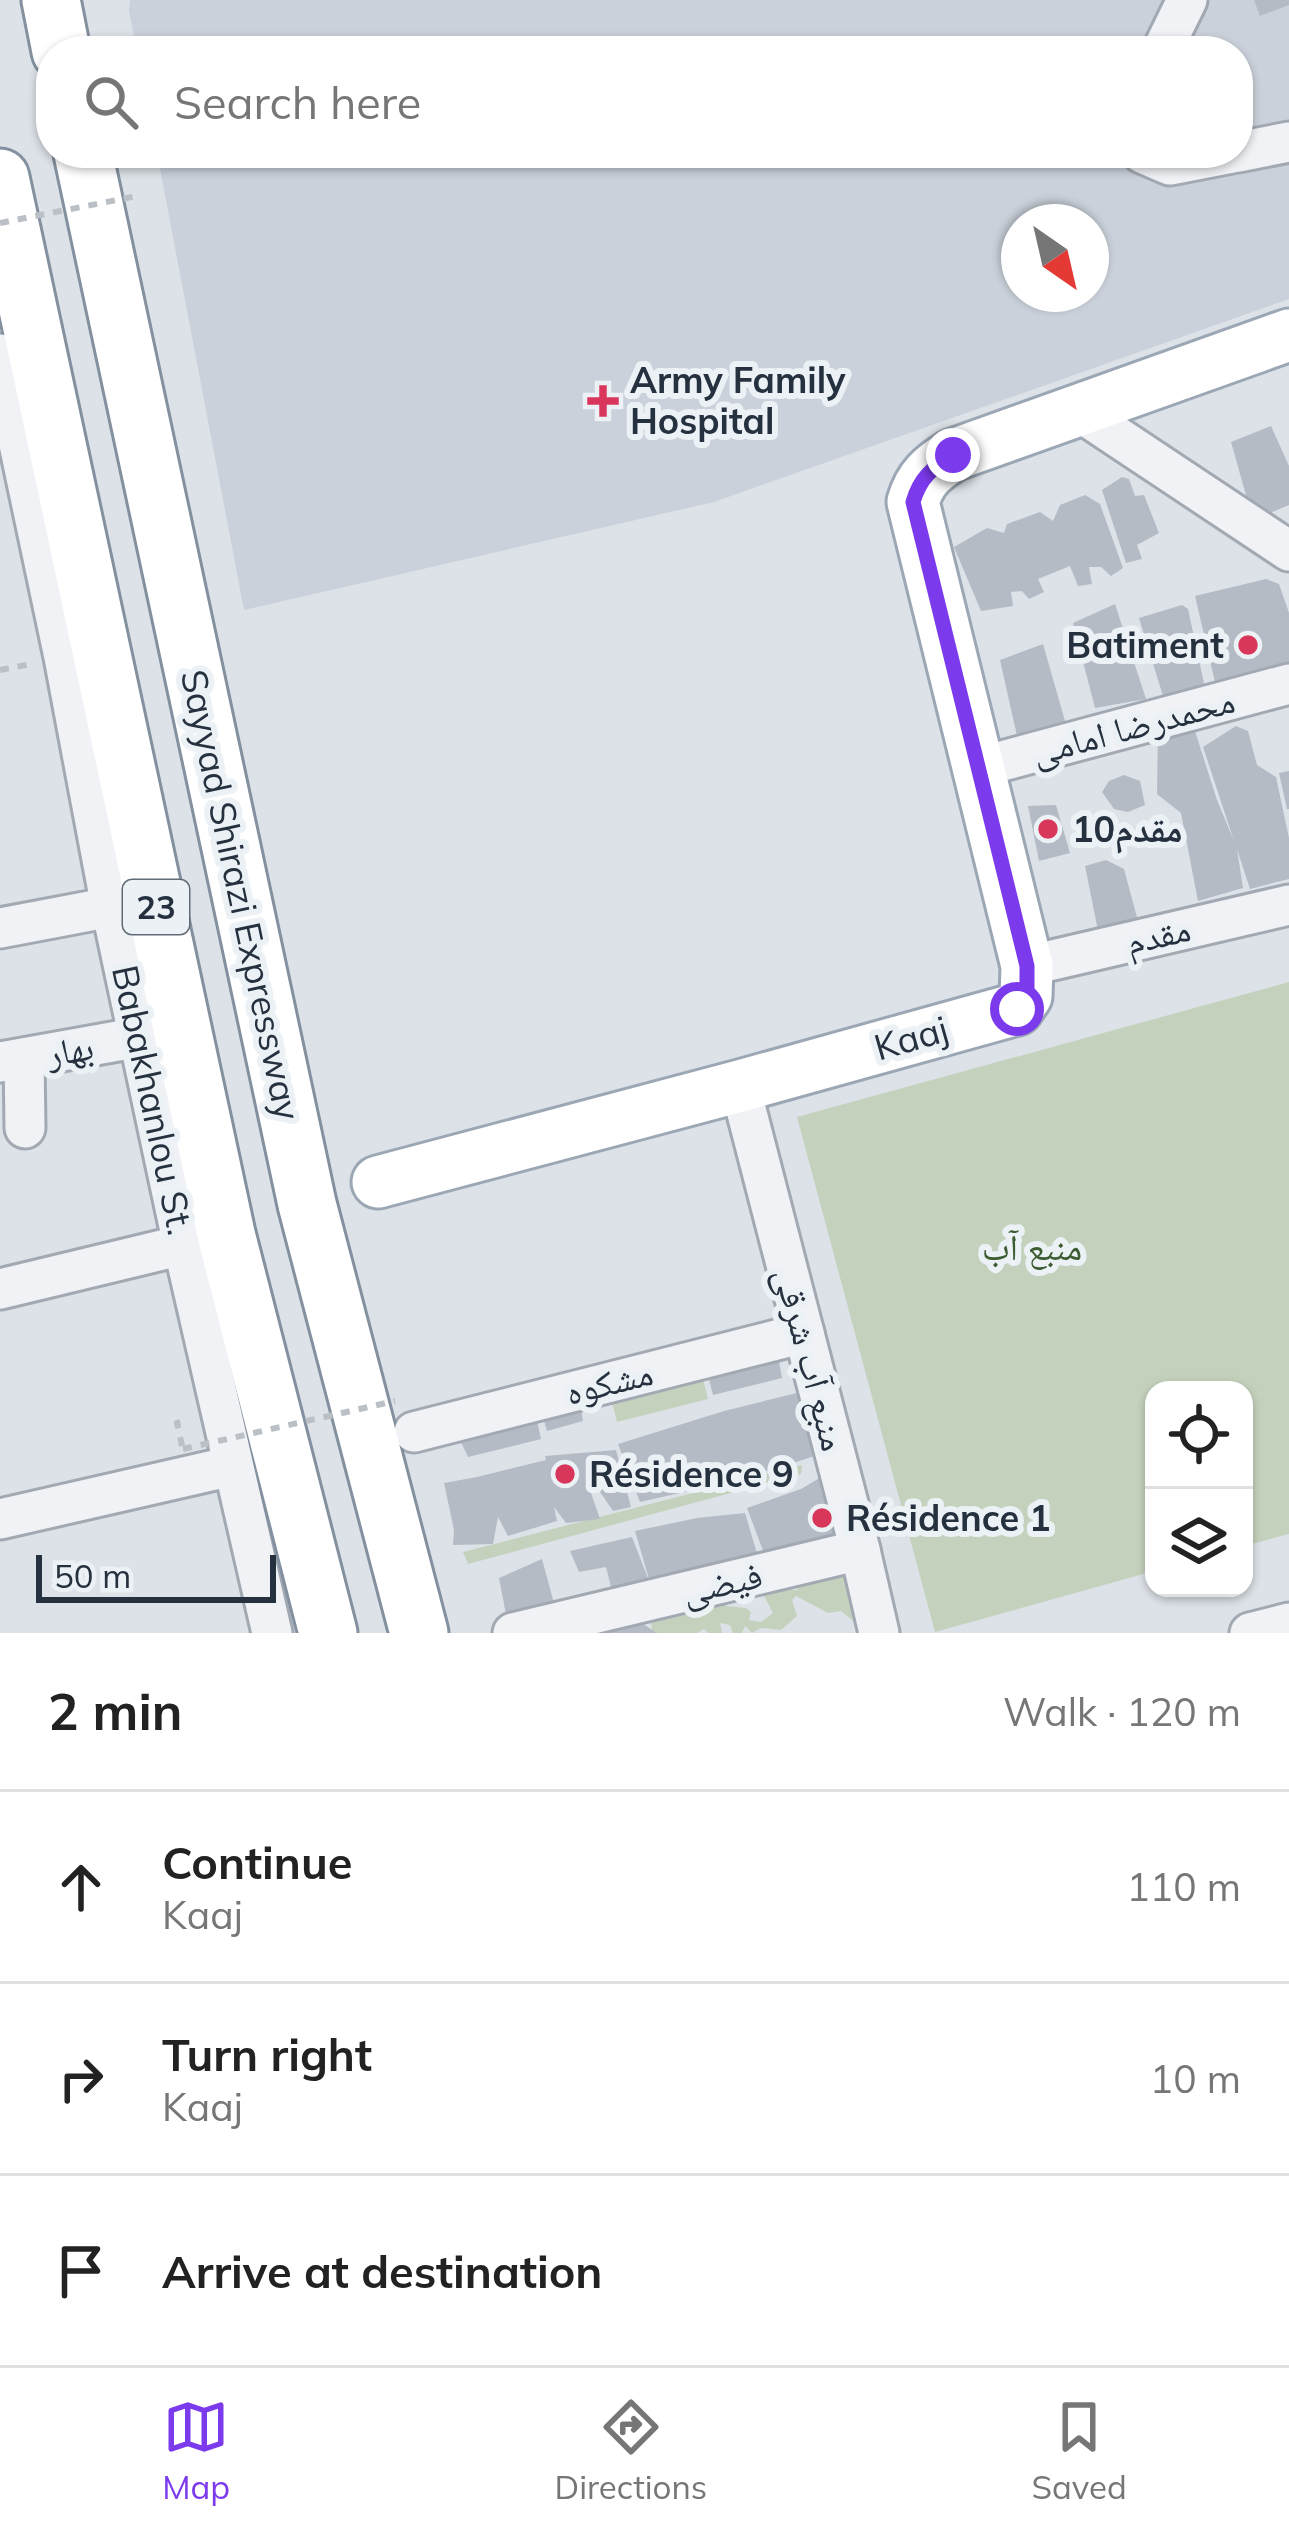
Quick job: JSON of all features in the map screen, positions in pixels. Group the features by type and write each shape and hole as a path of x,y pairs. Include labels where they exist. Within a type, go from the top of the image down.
{"highway":[{"path":"51,0 59,36"},
{"name":"Sayyad Shirazi Expressway","path":"86,168 308,1204 419,1633"},
{"name":"23","path":"0,178 226,1234 328,1633"}],"main road":[{"path":"1027,966 913,502 918,484 932,467 953,455 1289,335"},
{"name":"Kaaj","path":"378,1182 1017,1009 1027,996 1027,966"}],"street":[{"path":"1169,36 1187,0"},
{"path":"1253,149 1289,142"},
{"name":"Babakhanlou St.","path":"0,354 8,427 64,657 183,1245 272,1633"},
{"path":"1077,410 1289,551"},
{"name":"محمدرضا امامی","path":"976,768 1289,684"},
{"name":"مقدم","path":"1027,966 1289,905"},
{"path":"0,928 111,907"},
{"name":"بهار","path":"12,1060 140,1037"},
{"path":"12,1060 25,1128"},
{"name":"منبع آب شرقی","path":"740,1086 879,1633"},
{"path":"0,1289 183,1245"},
{"name":"مشکوه","path":"404,1417 804,1333"},
{"path":"0,1519 232,1466"},
{"name":"فیضی","path":"513,1633 860,1550"},
{"path":"1250,1633 1289,1623"}],"path":[{"path":"0,223 136,196"},
{"path":"177,1423 183,1449 404,1417"}],"shaded area":[{"name":"Army Family Hospital","path":"130,0 1289,0 1289,299 714,502 244,610 160,168 1253,168 1253,36 134,36"}],"green space":[{"name":"منبع آب","path":"1289,982 1289,1534 1253,1544 1253,1381 1145,1381 1145,1574 935,1632 797,1117"},
{"path":"700,1367 708,1399 617,1422 609,1390"},
{"path":"802,1465 801,1474 468,1564 463,1552"},
{"path":"858,1555 864,1630 841,1611 828,1613 796,1596 792,1600 797,1616 781,1630 761,1628 752,1633 745,1626 742,1633 733,1633 730,1625 720,1623 722,1633 704,1629 652,1633 650,1605 714,1589 726,1606 746,1608 751,1612 749,1620 761,1622 773,1613 764,1596 773,1578 778,1588 797,1590 799,1582"}],"building":[{"path":"1254,0 1289,0 1289,5 1260,16"},
{"name":"Batiment","path":"1271,426 1289,466 1289,505 1253,520 1231,442"},
{"name":"Batiment","path":"1122,477 1129,479 1135,496 1144,495 1159,533 1137,545 1142,559 1126,563 1102,490"},
{"path":"1085,495 1100,504 1123,568 1111,576 1101,567 1089,567 1092,584 1078,586 1070,566 1038,579 1044,592 1029,599 1022,591 1011,592 1013,606 981,611 954,547 987,528 1004,533 1007,524 1040,512 1053,521 1060,505"},
{"name":"Batiment","path":"1266,579 1279,584 1289,613 1289,677 1246,676 1215,682 1195,596"},
{"name":"Batiment","path":"1115,604 1146,699 1095,708 1073,623"},
{"name":"Batiment","path":"1182,605 1188,609 1208,702 1167,709 1139,618"},
{"name":"Batiment","path":"1043,644 1069,735 1019,745 1000,660"},
{"path":"1236,726 1248,731 1257,765 1276,777 1289,838 1289,879 1250,889 1237,849 1243,888 1198,901 1181,813 1157,794 1158,728 1194,728 1234,841 1203,747"},
{"path":"1289,771 1289,809 1287,809 1279,773"},
{"path":"1124,775 1140,781 1145,805 1128,812 1114,809 1102,792 1109,781"},
{"name":"10مقدم","path":"1056,805 1070,853 1039,861 1028,806"},
{"path":"1106,860 1124,869 1138,921 1098,931 1085,866"},
{"path":"777,1350 782,1378 713,1395 705,1364"},
{"path":"801,1392 818,1455 742,1479 640,1502 618,1444"},
{"path":"579,1398 583,1421 547,1431 540,1407"},
{"path":"534,1407 541,1439 468,1457 454,1427"},
{"path":"616,1450 631,1507 613,1511 596,1486 588,1484 600,1519 566,1523 554,1507 557,1521 508,1536 498,1517 493,1544 453,1545 444,1483 546,1460 545,1456"},
{"path":"823,1476 841,1546 767,1561 747,1508"},
{"path":"745,1513 761,1567 615,1603 606,1567 579,1572 570,1551 632,1537 651,1586 635,1531"},
{"path":"542,1559 558,1618 509,1630 499,1578"},
{"path":"640,1622 657,1633 595,1633"}],"place":[{"name":"Army Family Hospital","path":"603,401"},
{"name":"Batiment","path":"1248,645"},
{"name":"10مقدم","path":"1048,829"},
{"name":"Résidence 9","path":"565,1474"},
{"name":"Résidence 1","path":"822,1518"}],"route":[{"path":"953,455 932,467 918,484 913,502 1027,966 1027,996 1017,1009"}]}
